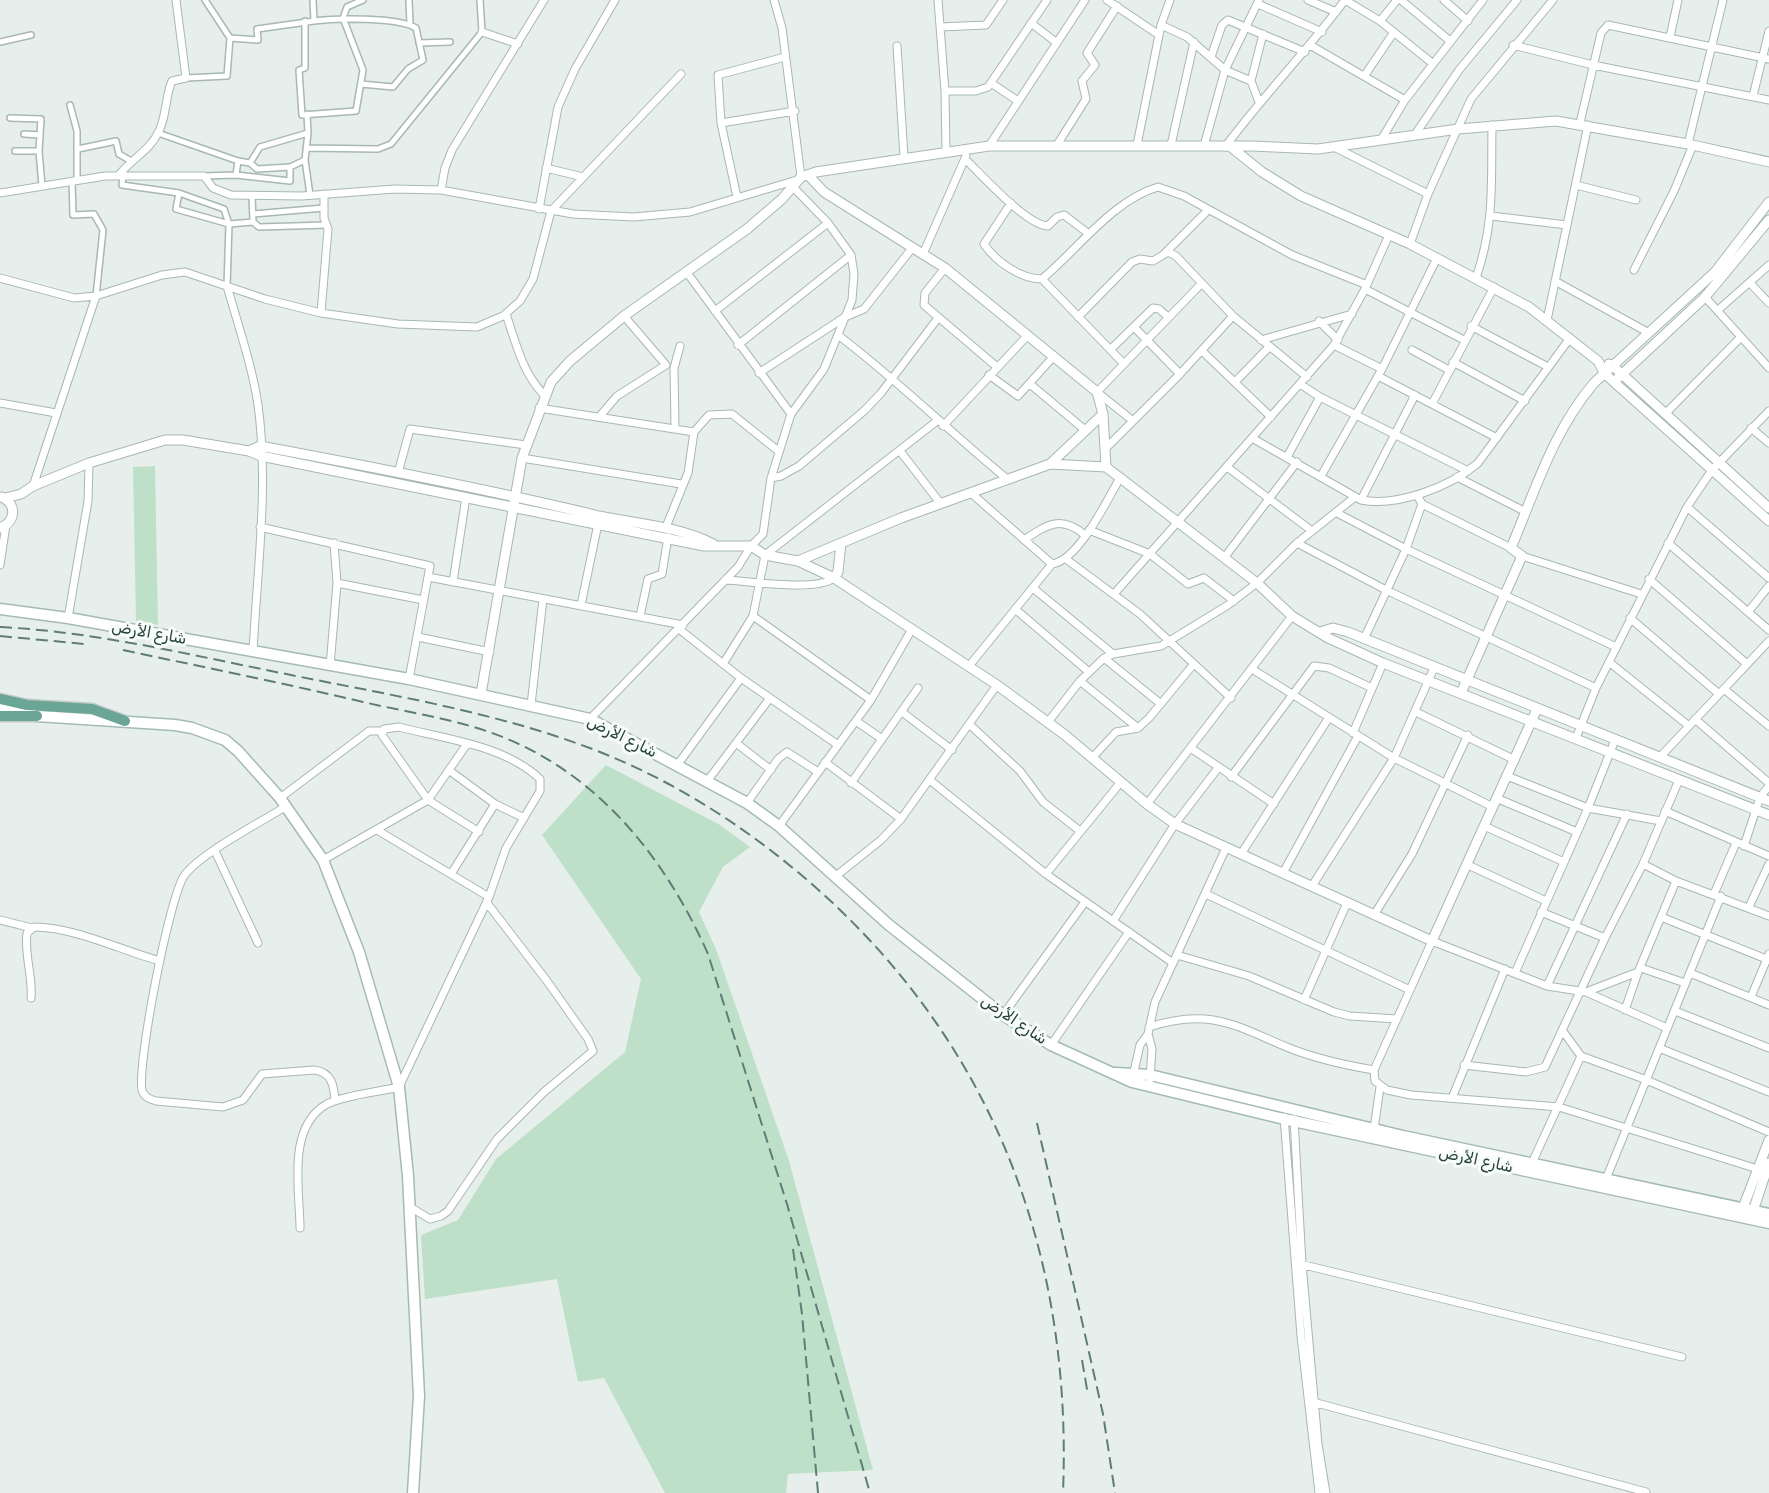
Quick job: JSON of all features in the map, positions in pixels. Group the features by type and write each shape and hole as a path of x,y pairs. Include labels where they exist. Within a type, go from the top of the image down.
{"main road":[{"name":"شارع الأرض","path":"0,609 68,618 409,679 590,719 614,734 678,764 747,803 779,826 889,925 1003,1015 1052,1045 1116,1073 1133,1077 1149,1088 1290,1115 1632,1189 1746,1214 1769,1223"},
{"path":"0,699 27,705 92,709 125,721"},
{"path":"0,709 37,716"},
{"path":"0,716 125,721 192,728 225,741 238,751 283,802 323,860 349,920 399,1086 410,1207 419,1396 413,1493"},
{"name":"شارع الأرض","path":"1133,1077 1150,1074 1290,1115 1374,1129 1606,1179 1632,1189"},
{"name":"شارع الأرض","path":"1746,1214 1769,1215"}],"street":[{"path":"176,0 186,78"},
{"path":"205,0 231,38 227,76 174,79 158,134 144,154 131,161 121,175 122,185 179,193 224,209 229,224 227,286 254,386 261,451 254,652"},
{"path":"313,0 314,21"},
{"path":"306,21 305,68 299,70 302,115 356,111 363,70 343,18 347,7 363,0"},
{"path":"410,0 410,24"},
{"path":"306,148 354,150 387,146 482,32 480,0"},
{"path":"441,190 445,168 452,150 544,0"},
{"path":"539,209 555,118 565,91 615,0"},
{"path":"590,719 738,567 751,546 760,539 765,526 777,450 791,414 818,379 852,300 854,285 851,255 800,180 795,111 782,28 774,0"},
{"path":"938,0 945,91 946,150"},
{"path":"941,27 986,25 1003,0"},
{"path":"945,91 983,90 991,83 1047,0"},
{"path":"989,146 1085,0"},
{"path":"1107,0 1159,35"},
{"path":"1137,145 1161,25 1170,0"},
{"path":"1308,0 1336,12"},
{"path":"1228,147 1259,102 1322,32 1345,0 1380,21 1432,63"},
{"path":"1380,21 1399,0 1450,41"},
{"path":"1444,0 1468,21"},
{"path":"1381,140 1405,100 1483,0"},
{"path":"1414,136 1458,70 1517,0"},
{"path":"1410,244 1428,194 1471,99 1513,45 1553,0"},
{"path":"1670,37 1678,0"},
{"path":"1634,270 1674,191 1690,145 1723,0"},
{"path":"1204,146 1226,70 1244,26 1258,2 1322,32"},
{"path":"1057,146 1086,99 1082,81 1095,65 1087,53 1117,6"},
{"path":"231,38 258,40 257,29 343,18 410,24 416,28 423,60 408,69 393,87 361,84"},
{"path":"1211,57 1224,22 1232,21 1305,52"},
{"path":"1030,23 1057,43"},
{"path":"1547,320 1576,185 1593,65 1601,33 1608,24 1767,58"},
{"path":"1161,25 1194,42 1226,70 1251,81"},
{"path":"1753,96 1767,58 1769,31"},
{"path":"482,32 518,44"},
{"path":"1365,75 1394,32"},
{"path":"1259,102 1251,81 1263,34"},
{"path":"0,42 31,35"},
{"path":"419,43 450,42"},
{"path":"1171,145 1194,42"},
{"path":"1310,45 1405,100"},
{"path":"1513,45 1593,65 1769,99"},
{"path":"897,46 904,157"},
{"path":"737,197 721,123 720,73 785,57"},
{"path":"0,278 68,297 96,296 177,272 193,273 265,299 321,313 451,328 477,327 506,314 520,301 533,279 551,211 681,74"},
{"path":"991,83 1018,101"},
{"path":"33,486 96,296 103,230 94,214 73,216 78,149 77,131 70,105"},
{"path":"721,123 795,111"},
{"path":"307,114 308,133 304,160 310,195"},
{"path":"10,118 41,119 39,151 42,186"},
{"path":"204,176 207,183 218,191 231,195 310,195 395,189 441,190 551,211 594,215 667,216 699,210 800,180 904,157 967,147 1171,145 1336,148 1458,129 1537,121 1584,124 1769,162"},
{"path":"1476,278 1488,244 1491,216 1492,125"},
{"path":"250,163 260,147 308,133"},
{"path":"24,134 40,135"},
{"path":"158,134 238,162 250,163 257,169 290,166 304,160"},
{"path":"78,149 116,141 119,154 131,161"},
{"path":"923,254 965,159 967,147"},
{"path":"1228,147 1262,172 1301,196 1410,244 1494,287 1547,320 1598,361 1613,366 1622,374 1665,414 1769,521"},
{"path":"1336,148 1428,194"},
{"path":"15,151 39,151"},
{"path":"965,159 1011,203 1039,225 1048,226 1064,215 1089,234"},
{"path":"236,175 238,162"},
{"path":"0,194 74,180 121,175 236,175 290,181 290,166"},
{"path":"546,168 583,177"},
{"path":"800,180 824,192 945,268 1132,421"},
{"path":"481,694 522,458 544,395 562,367 624,316 688,274 747,229 800,180"},
{"path":"1576,185 1636,200"},
{"path":"1042,279 1089,234 1134,198 1158,188 1171,190 1292,255 1366,287 1464,340"},
{"path":"179,193 176,209 229,224 253,222 259,227 327,225"},
{"path":"321,313 327,225 324,194"},
{"path":"252,196 253,222"},
{"path":"1511,548 1557,438 1579,401 1613,366 1715,272 1769,202"},
{"path":"1011,203 984,244 991,253 1013,269 1032,278 1042,279 1123,363"},
{"path":"253,214 324,208"},
{"path":"1078,317 1132,262 1140,259 1153,261 1165,253 1209,210"},
{"path":"1491,216 1567,225"},
{"path":"715,311 828,223"},
{"path":"1615,382 1705,297 1767,227"},
{"path":"1114,594 1336,343 1366,287 1389,235"},
{"path":"759,373 845,317 867,306 913,247"},
{"path":"1165,253 1176,256 1233,316 1307,377"},
{"path":"738,345 851,255"},
{"path":"1321,476 1380,373 1437,258"},
{"path":"1718,310 1769,265"},
{"path":"945,268 925,293 923,300 927,309 997,367"},
{"path":"688,274 738,345 791,414"},
{"path":"1555,281 1649,333"},
{"path":"1750,283 1769,303"},
{"path":"1096,392 1201,284"},
{"path":"1432,404 1494,287"},
{"path":"1705,297 1769,368"},
{"path":"1111,349 1154,308 1159,309 1168,317"},
{"path":"506,314 527,372 544,395"},
{"path":"1261,340 1319,321 1352,314"},
{"path":"624,316 666,365 674,368"},
{"path":"1106,448 1203,351 1233,316"},
{"path":"771,478 792,471 865,410 938,318"},
{"path":"1319,321 1336,343 1380,373 1415,395 1497,438"},
{"path":"1472,326 1548,366"},
{"path":"1134,327 1180,374"},
{"path":"838,335 892,377 940,424 1006,478"},
{"path":"723,664 753,616 765,555 900,451 940,424 1027,336"},
{"path":"1665,414 1741,337"},
{"path":"1252,438 1358,499 1389,501 1417,495 1467,471 1485,455 1570,338"},
{"path":"675,429 674,368 680,346"},
{"path":"1236,381 1269,347"},
{"path":"1412,350 1449,370"},
{"path":"1203,351 1271,417"},
{"path":"989,375 1016,397 1054,356"},
{"path":"1598,361 1605,374 1715,467 1769,508"},
{"path":"1453,362 1525,400"},
{"path":"599,417 616,396 666,365"},
{"path":"1030,384 1084,430"},
{"path":"1300,384 1320,398 1467,471"},
{"path":"1096,392 1102,414 1106,467"},
{"path":"1048,722 1080,681 1104,658 1113,654 1150,649 1169,642 1234,601 1257,583 1297,543 1358,499 1415,395"},
{"path":"1287,457 1320,398"},
{"path":"0,403 56,412"},
{"path":"539,408 694,432"},
{"path":"1576,738 1596,688 1641,594 1687,507 1715,467 1769,411"},
{"path":"640,616 648,579 662,574 667,532 681,484 690,463 694,432 709,415 732,414 777,450"},
{"path":"1050,464 1102,414"},
{"path":"1751,428 1769,444"},
{"path":"398,473 410,429 526,445"},
{"path":"2,497 21,494 33,486 89,463 150,443 175,440 398,473 516,496 667,532 704,546 713,544 751,546 765,555 798,561 834,578 969,666 1048,722 1147,804 1175,824 1432,940 1547,986 1583,992 1667,1028"},
{"path":"261,451 598,524 667,532"},
{"path":"900,451 941,504"},
{"path":"522,458 681,484"},
{"path":"1224,558 1297,462"},
{"path":"68,618 88,501 89,463"},
{"path":"798,561 1006,478 1050,464 1106,467 1257,583 1292,616 1320,632 1383,663 1769,815"},
{"path":"1227,467 1312,531"},
{"path":"1456,477 1526,512"},
{"path":"969,666 1052,564 1066,559 1087,533 1120,478"},
{"path":"971,493 1052,564"},
{"path":"0,565 3,527 21,494"},
{"path":"1417,495 1422,504 1511,548 1522,556 1641,594"},
{"path":"2,497 11,504 13,512"},
{"path":"453,582 466,497"},
{"path":"1364,639 1406,549 1422,504"},
{"path":"1687,507 1769,578"},
{"path":"1337,513 1406,549 1616,647"},
{"path":"1024,540 1041,528 1059,523 1071,524 1087,533 1150,554 1188,584 1204,578 1234,601"},
{"path":"581,605 598,524"},
{"path":"260,527 426,564 430,568 409,679"},
{"path":"330,666 337,583 334,543"},
{"path":"724,580 807,586 827,583 838,572 841,543"},
{"path":"1297,543 1386,590 1596,688"},
{"path":"1668,543 1769,630"},
{"path":"1461,693 1522,556"},
{"path":"1066,559 1114,594 1231,698"},
{"path":"428,577 640,616 681,627 741,678 838,745"},
{"path":"1649,579 1747,664"},
{"path":"337,583 423,600"},
{"path":"1748,612 1769,586"},
{"path":"1033,588 1113,654"},
{"path":"531,705 543,599"},
{"path":"1015,609 1089,672"},
{"path":"753,616 872,700"},
{"path":"1147,804 1192,749 1292,616"},
{"path":"1630,618 1721,692 1769,726"},
{"path":"1320,632 1337,628 1764,799"},
{"path":"779,826 872,700 912,629"},
{"path":"418,637 490,652"},
{"path":"1660,757 1769,641"},
{"path":"1104,658 1161,704"},
{"path":"1609,662 1689,726"},
{"path":"1283,873 1355,734 1383,663"},
{"path":"1092,758 1116,732 1138,728 1193,665"},
{"path":"1231,777 1311,668 1317,665 1372,688"},
{"path":"1312,886 1394,758 1434,668"},
{"path":"1252,669 1328,719 1394,758 1443,783 1577,832"},
{"path":"678,764 741,678"},
{"path":"1080,681 1138,728"},
{"path":"836,876 881,840 902,819 997,685"},
{"path":"851,783 918,688"},
{"path":"708,780 770,698"},
{"path":"1537,709 1396,1019 1374,1070 1375,1081 1380,1087 1411,1095 1559,1107 1765,1168"},
{"path":"902,712 952,750"},
{"path":"1416,712 1468,735 1515,760"},
{"path":"1241,854 1328,719"},
{"path":"1695,719 1769,785 1764,799 1755,810 1744,846"},
{"path":"856,721 882,739"},
{"path":"969,724 1020,771 1043,802 1080,831"},
{"path":"300,1228 299,1147 317,1113 335,1101 399,1086 488,900 500,863 540,791 540,779 515,762 467,744 399,727 369,731 283,802 215,851 183,879 160,961 142,1069 142,1090 146,1097 156,1101 223,1107 243,1100 262,1074 314,1070 322,1071 333,1082 335,1101"},
{"path":"382,731 389,748 428,800 479,832"},
{"path":"1374,915 1412,854 1443,783 1468,735"},
{"path":"1515,973 1588,808 1614,740"},
{"path":"736,743 771,770"},
{"path":"323,860 428,800 467,744"},
{"path":"1192,749 1274,804"},
{"path":"747,803 787,752 818,772"},
{"path":"825,762 902,819"},
{"path":"1113,921 1175,824 1218,768"},
{"path":"450,771 495,804 524,818"},
{"path":"1507,776 1588,808 1661,820"},
{"path":"1464,1065 1526,1072 1537,1071 1550,1060 1562,1030 1583,992 1605,938 1643,864 1679,780"},
{"path":"931,781 1046,874 1173,963"},
{"path":"1046,874 1121,782"},
{"path":"451,874 495,804"},
{"path":"1665,811 1769,856"},
{"path":"1547,986 1627,814"},
{"path":"1484,826 1564,862"},
{"path":"377,830 451,874 488,900 547,981 593,1051 544,1092 497,1139 448,1211 430,1219 410,1207"},
{"path":"1606,1179 1644,1079 1690,973 1736,843"},
{"path":"1133,1077 1140,1045 1149,1031 1155,1002 1226,848"},
{"path":"215,851 258,943"},
{"path":"1643,864 1676,881 1769,916"},
{"path":"1749,907 1769,864"},
{"path":"1468,865 1546,901"},
{"path":"1625,1010 1676,881"},
{"path":"1206,894 1410,990"},
{"path":"1003,1015 1085,902"},
{"path":"1304,1000 1347,903"},
{"path":"1541,912 1605,938"},
{"path":"1661,917 1768,958 1751,997"},
{"path":"0,920 32,928 69,931 160,961"},
{"path":"31,998 32,980 26,944 27,933 32,928"},
{"path":"1052,1045 1129,932"},
{"path":"1177,955 1249,976 1304,1000 1350,1016 1396,1019"},
{"path":"1452,1098 1505,969"},
{"path":"1583,992 1640,970 1686,983"},
{"path":"1690,973 1769,1005"},
{"path":"1675,1011 1769,1048"},
{"path":"1149,1031 1182,1019 1221,1020 1258,1032 1319,1059 1374,1070"},
{"path":"1562,1030 1581,1056 1644,1079 1769,1132"},
{"path":"1149,1031 1152,1049 1149,1088"},
{"path":"1659,1048 1769,1092"},
{"path":"1532,1163 1581,1056"},
{"path":"1374,1129 1380,1087"},
{"path":"1290,1115 1299,1264 1318,1493"},
{"path":"1746,1214 1765,1168 1769,1140"},
{"path":"1299,1264 1682,1357"},
{"path":"1311,1402 1646,1492"},
{"path":"1311,1402 1326,1493"}],"green space":[{"path":"155,466 158,625 136,621 133,467"},
{"path":"606,765 720,825 750,847 723,867 699,912 716,949 789,1161 873,1470 788,1474 786,1493 665,1493 604,1378 578,1382 557,1279 425,1299 421,1235 458,1220 496,1159 625,1052 641,979 542,835"}],"railway":[{"path":"0,627 110,639 408,698 525,726 600,752 653,776 729,820 799,873 865,935 922,1003 969,1075 1006,1151 1034,1231 1053,1315 1062,1402 1063,1493"},
{"path":"0,636 84,644"},
{"path":"123,650 470,726 511,741 549,760 583,784 614,812 667,878 708,954 787,1204 870,1493"},
{"path":"1037,1123 1103,1414 1115,1493"},
{"path":"793,1249 802,1314 818,1493"},
{"path":"1082,1360 1088,1395"}]}
